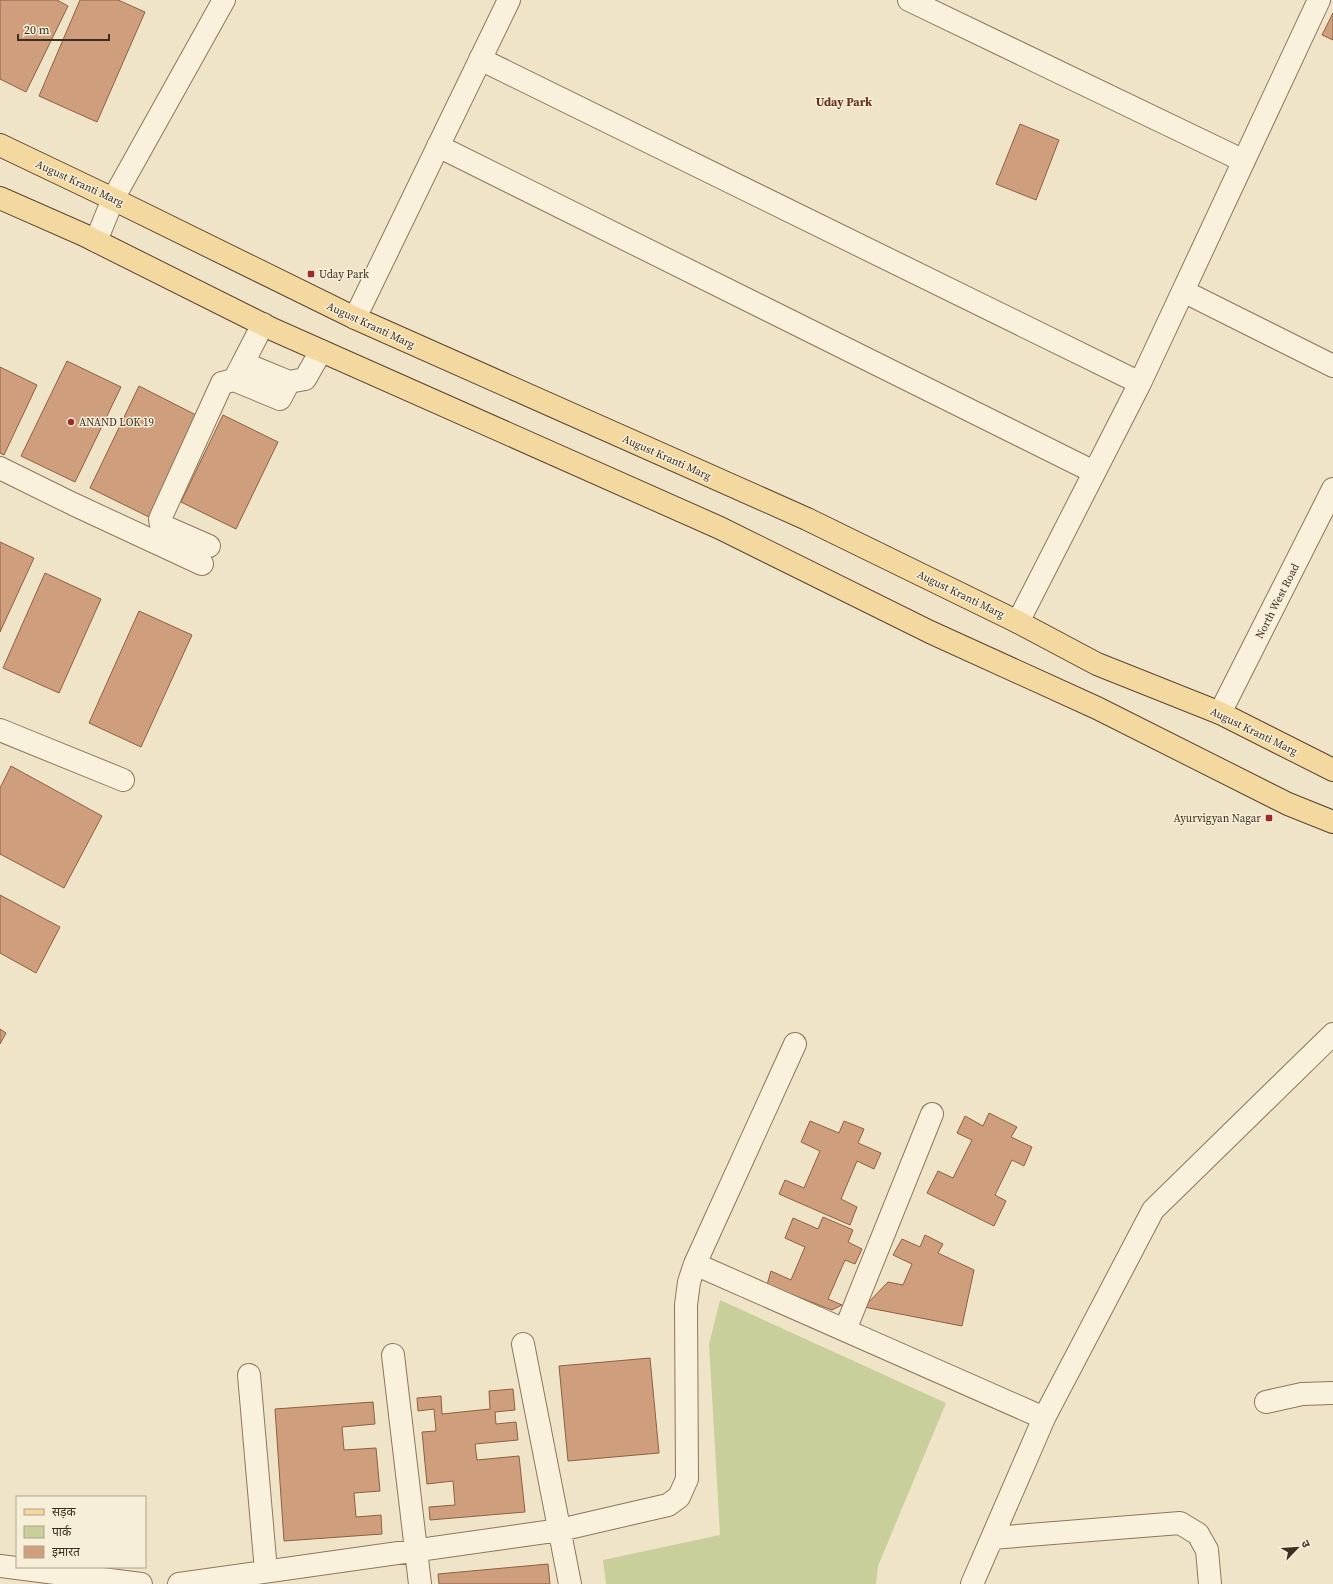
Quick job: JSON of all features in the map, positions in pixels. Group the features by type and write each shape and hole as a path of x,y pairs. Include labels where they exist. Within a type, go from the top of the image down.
{"main road":[{"name":"August Kranti Marg","path":"0,145 355,318 806,519 1018,622 1097,664 1220,713 1333,770"},
{"path":"0,198 96,241 263,324 720,528 930,632 1097,708 1288,804 1333,822"}],"street":[{"path":"96,241 113,199 224,0"},
{"path":"355,318 509,0"},
{"path":"909,0 1244,161"},
{"path":"1018,622 1140,383 1319,0"},
{"path":"480,59 1140,383"},
{"path":"438,146 1094,472"},
{"path":"1183,291 1333,366"},
{"path":"0,468 73,504 206,555 161,525 160,519 222,383 239,371 263,324"},
{"path":"239,371 280,399 289,382 305,379 321,350"},
{"name":"North West Road","path":"1220,713 1333,489"},
{"path":"3,738 124,780"},
{"path":"972,1584 1044,1418 1153,1210 1333,1034"},
{"path":"179,1584 266,1571 293,1576 416,1550 560,1530 668,1505 679,1497 686,1479 686,1306 688,1282 795,1044"},
{"path":"845,1330 932,1114"},
{"path":"695,1264 1044,1418"},
{"path":"523,1344 570,1584"},
{"path":"393,1356 420,1584"},
{"path":"249,1375 266,1571"},
{"path":"1266,1402 1302,1394 1333,1392"},
{"path":"992,1538 1180,1523 1198,1534 1207,1550 1210,1584"},
{"path":"0,1566 141,1584"}],"green space":[{"path":"720,1300 946,1403 878,1566 876,1584 606,1584 603,1560 720,1535 709,1344"}],"building":[{"path":"0,0 57,0 68,6 26,92 0,79"},
{"path":"80,0 118,0 145,12 97,122 39,96"},
{"path":"1333,13 1333,40 1322,35"},
{"path":"1020,124 1059,140 1036,200 996,184"},
{"name":"ANAND LOK 19","path":"67,361 121,387 75,482 21,456"},
{"path":"0,367 37,385 4,455 0,453"},
{"path":"139,386 198,416 149,517 90,488"},
{"path":"223,415 278,442 236,529 181,502"},
{"path":"0,542 34,558 0,632"},
{"path":"45,573 101,599 59,693 3,668"},
{"path":"139,611 192,635 141,747 89,723"},
{"path":"11,766 102,816 64,888 0,854 0,788"},
{"path":"0,895 60,927 36,973 0,953"},
{"path":"0,1029 6,1033 0,1044"},
{"path":"989,1113 1017,1127 1011,1137 1032,1147 1024,1166 1012,1160 995,1195 1006,1201 994,1226 927,1193 938,1171 953,1178 972,1140 957,1133 965,1116 983,1126"},
{"path":"810,1121 839,1133 844,1121 864,1129 858,1143 881,1153 874,1169 857,1161 841,1199 857,1207 850,1225 779,1194 785,1180 804,1188 820,1151 801,1142"},
{"path":"823,1217 853,1230 848,1242 862,1249 855,1264 845,1260 828,1299 842,1305 832,1310 767,1285 771,1271 791,1280 805,1247 785,1238 793,1218 818,1229"},
{"path":"925,1235 943,1244 938,1253 974,1270 962,1326 864,1307 888,1282 903,1285 912,1264 893,1255 902,1239 920,1247"},
{"path":"650,1358 659,1453 568,1461 559,1366"},
{"path":"513,1389 515,1410 495,1412 496,1424 516,1422 518,1440 475,1444 477,1460 519,1456 525,1512 430,1520 429,1507 455,1505 453,1481 427,1484 422,1432 436,1431 434,1409 418,1411 417,1398 441,1396 442,1414 490,1409 489,1391"},
{"path":"373,1402 375,1424 342,1427 344,1450 376,1448 380,1491 354,1493 356,1517 381,1515 382,1534 284,1541 275,1409"},
{"path":"548,1564 550,1584 439,1584 438,1574"}],"place":[{"name":"Uday Park","path":"311,274"},
{"name":"ANAND LOK 19","path":"71,422"},
{"name":"Ayurvigyan Nagar","path":"1269,818"}],"district":[{"name":"Uday Park","path":"844,102"}]}
